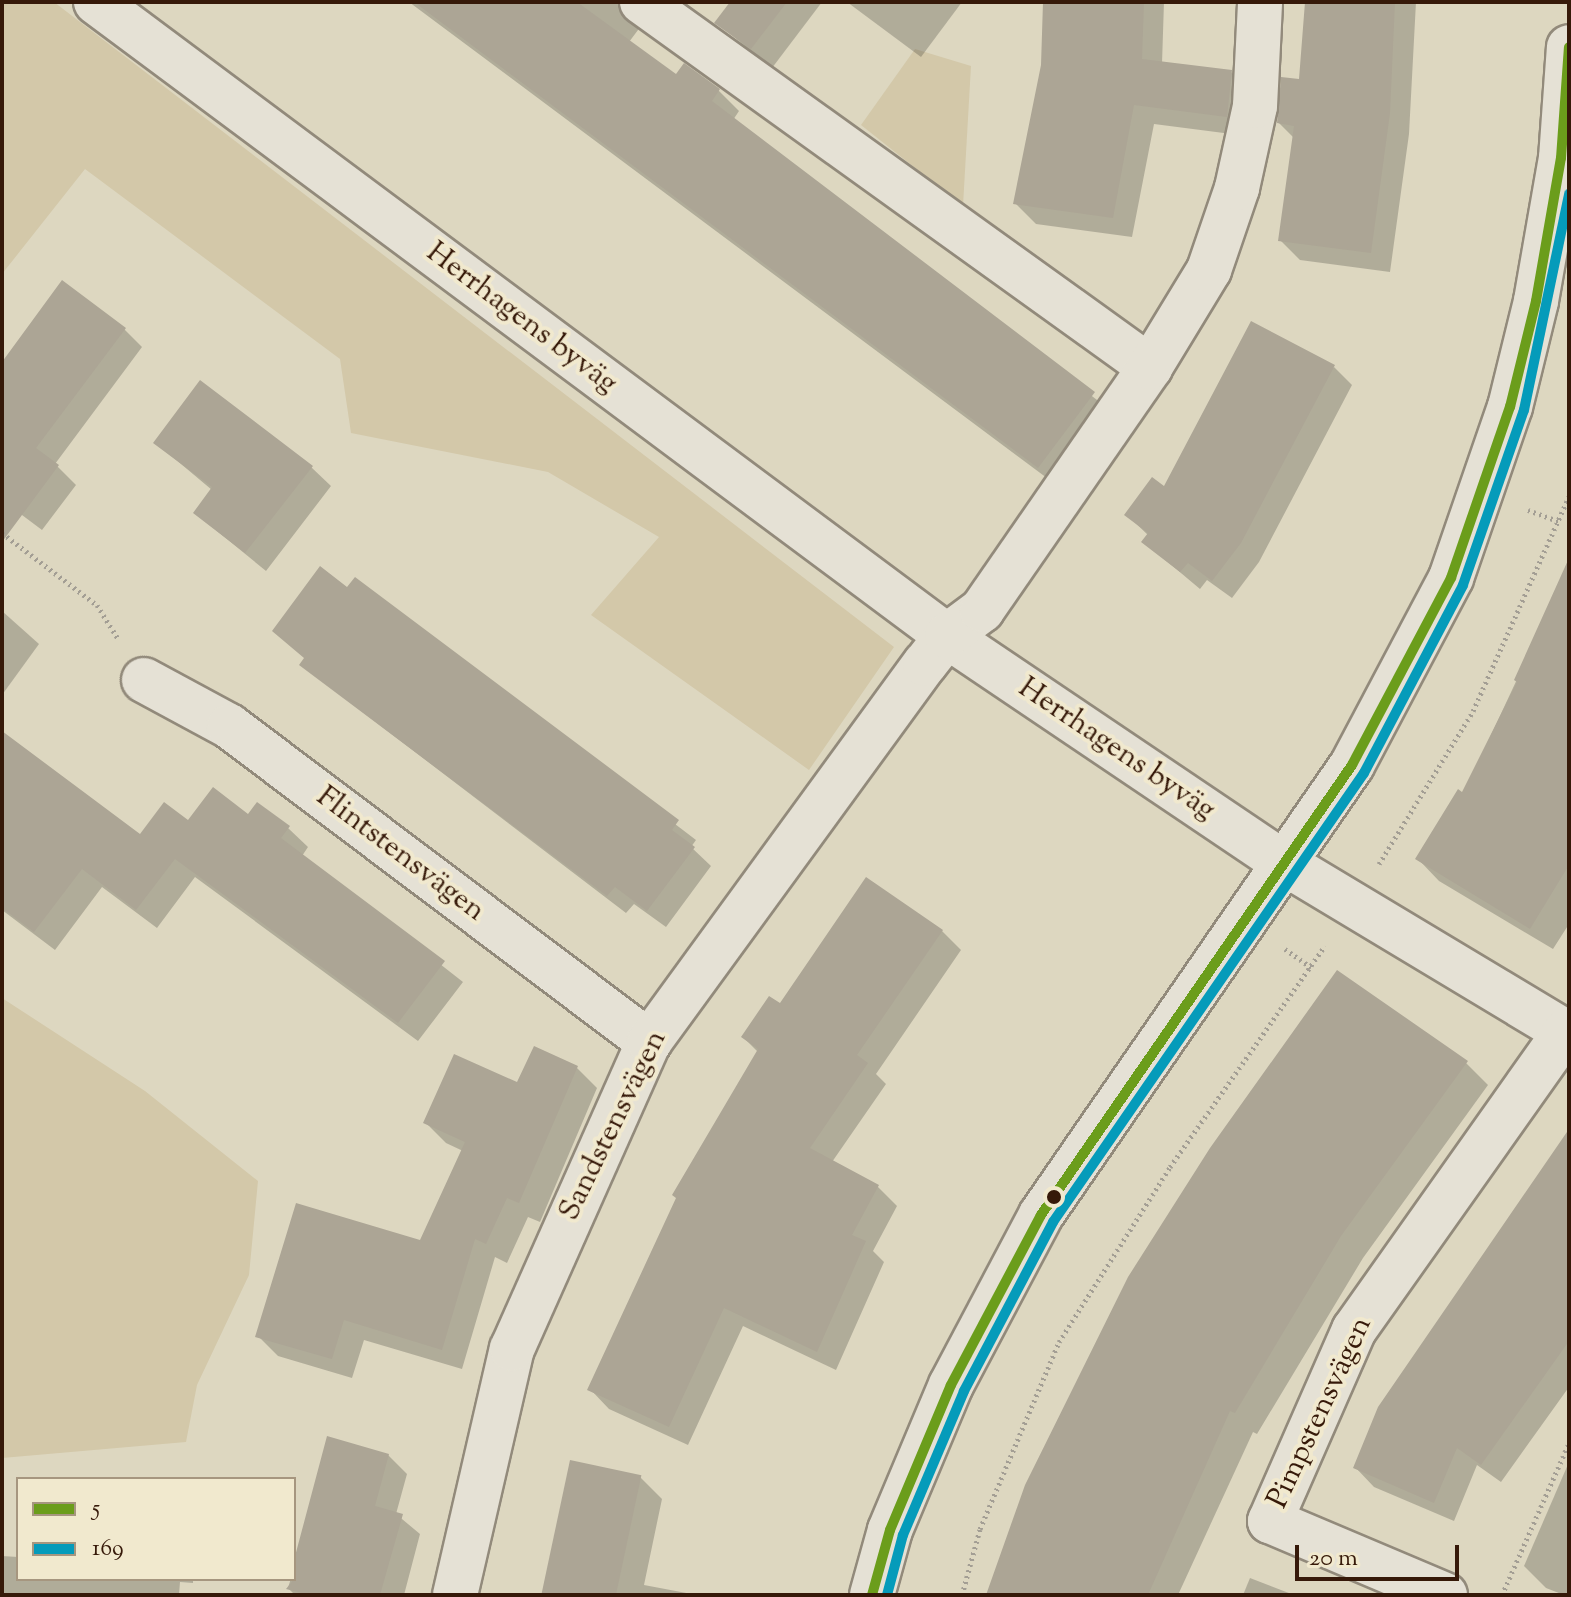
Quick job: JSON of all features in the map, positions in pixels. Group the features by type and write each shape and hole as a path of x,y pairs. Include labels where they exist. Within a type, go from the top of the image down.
{"street":[{"name":"Herrhagens byväg","path":"96,2 947,636 1284,863"},
{"path":"642,2 1150,367"},
{"path":"947,636 982,610 1150,367 1209,270 1237,188 1255,106 1260,2"},
{"path":"872,1595 890,1530 951,1385 1041,1215 1352,765 1411,660 1451,578 1483,496 1536,301 1561,158 1569,47"},
{"name":"Sandstensvägen","path":"455,1595 512,1349 649,1042 947,636"},
{"name":"Flintstensvägen","path":"144,680 229,726 649,1042"},
{"name":"Pimpstensvägen","path":"1284,863 1568,1030 1354,1330 1270,1521 1445,1595"}],"path":[{"path":"962,1595 980,1529 1059,1342 1170,1167 1356,903 1473,711 1569,496"},
{"path":"1528,510 1559,521"},
{"path":"2,533 97,605 144,680"},
{"path":"1502,1595 1569,1443"}],"shaded area":[{"path":"2,2 54,2 894,647 809,770 591,615 659,537 548,472 351,433 340,359 85,169 2,274"},
{"path":"915,49 971,66 963,206 861,125"},
{"path":"2,998 145,1091 258,1181 249,1275 197,1385 186,1442 2,1458"}],"building":[{"path":"414,2 577,2 676,74 684,63 720,89 712,101 1095,392 1038,468"},
{"path":"730,2 787,2 751,49 714,23"},
{"path":"1043,2 1144,2 1142,59 1232,70 1227,117 1134,105 1113,218 1013,204 1041,65"},
{"path":"1305,2 1395,2 1390,113 1371,253 1278,241 1294,126 1277,123 1281,77 1299,79"},
{"path":"62,280 126,328 36,448 59,465 2,542 2,362"},
{"path":"1251,321 1335,365 1241,543 1212,581 1188,563 1180,572 1141,542 1148,533 1124,515 1152,477 1164,486"},
{"path":"200,380 313,466 245,553 193,513 212,487 153,443"},
{"path":"1569,558 1569,865 1530,929 1415,859 1458,789 1462,792 1517,682 1514,680"},
{"path":"320,566 347,587 355,577 679,820 672,830 695,847 647,911 615,887 607,896 299,665 304,658 272,631"},
{"path":"2,731 140,834 164,802 188,820 213,787 248,814 257,802 290,826 281,838 445,961 398,1023 175,859 136,910 82,869 34,932 2,908"},
{"path":"866,877 943,930 857,1055 868,1063 810,1148 879,1185 852,1235 866,1241 817,1352 724,1308 669,1427 587,1390 676,1198 672,1195 758,1049 741,1037 769,996 780,1003"},
{"path":"1337,970 1468,1061 1341,1236 1235,1413 1230,1411 1148,1595 986,1595 1025,1485 1128,1277 1210,1148"},
{"path":"534,1046 578,1066 519,1203 507,1198 486,1244 475,1239 442,1350 344,1320 332,1359 255,1337 296,1203 420,1240 465,1142 423,1123 454,1054 517,1082"},
{"path":"1569,1129 1569,1341 1481,1465 1457,1448 1434,1503 1353,1468 1378,1407"},
{"path":"327,1436 389,1454 375,1506 403,1514 380,1595 309,1595 286,1589 296,1581 296,1552"},
{"path":"570,1460 641,1475 616,1595 541,1595"}],"transit line":[{"name":"5","path":"872,1595 890,1530 951,1385 1041,1215 1352,765 1451,578 1510,407 1536,301 1561,158 1569,47"},
{"name":"169","path":"887,1595 903,1535 964,1391 1053,1222 1364,773 1463,585 1524,410 1569,194"}]}
